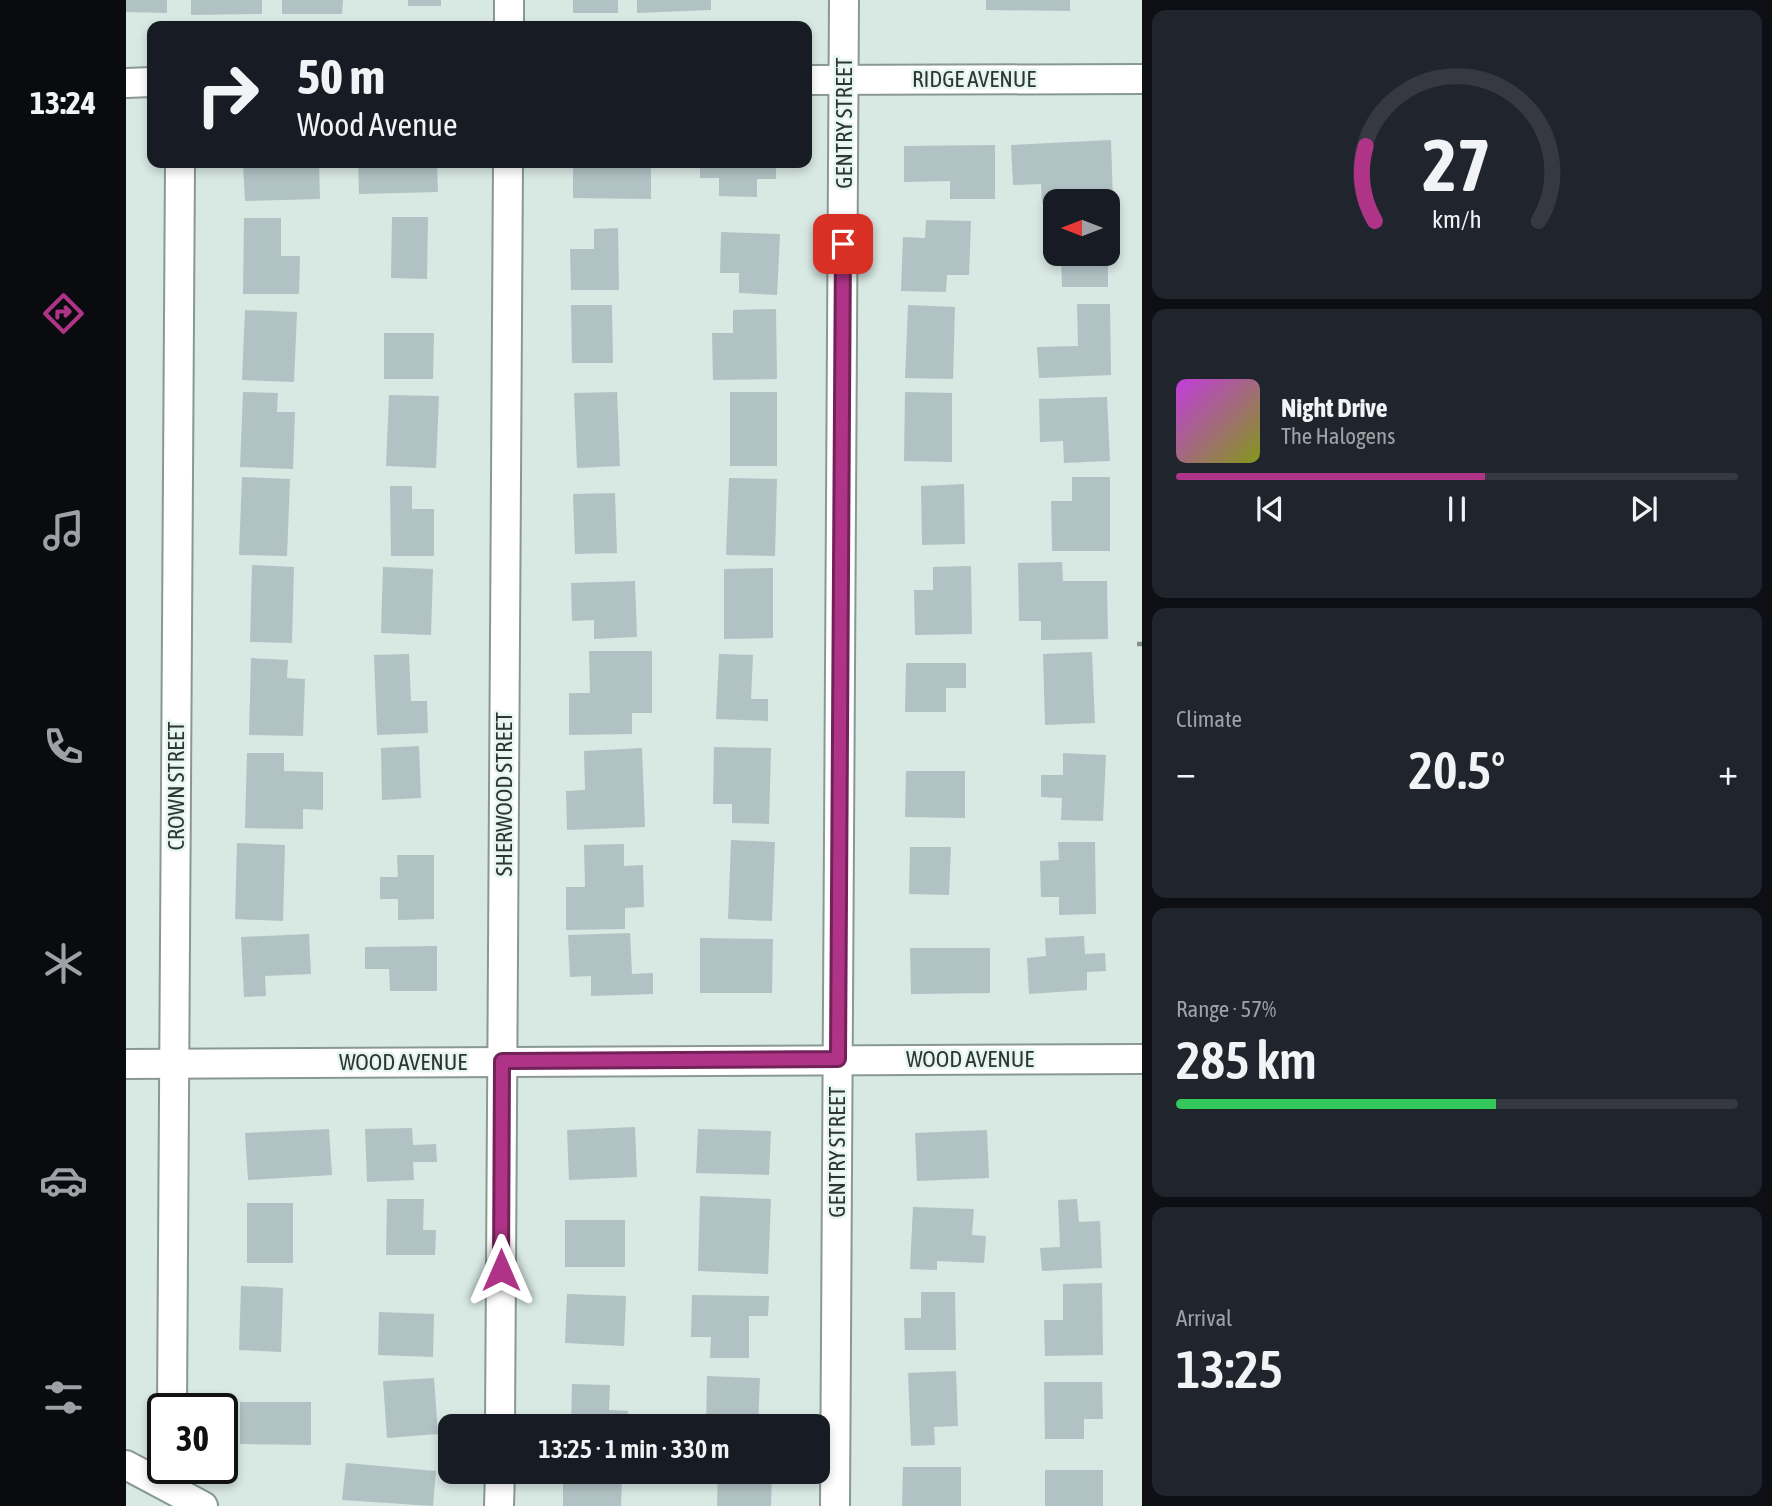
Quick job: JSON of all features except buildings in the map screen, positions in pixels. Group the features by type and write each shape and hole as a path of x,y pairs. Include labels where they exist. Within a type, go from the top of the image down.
{"street":[{"path":"509,0 509,21"},
{"name":"GENTRY STREET","path":"835,1506 844,0"},
{"name":"RIDGE AVENUE","path":"812,80 1142,79"},
{"path":"126,82 147,82"},
{"name":"CROWN STREET","path":"172,1393 180,168"},
{"name":"SHERWOOD STREET","path":"500,1414 508,168"},
{"name":"WOOD AVENUE","path":"126,1064 1142,1059"},
{"path":"126,1465 147,1472"},
{"path":"177,1484 203,1506"},
{"path":"499,1506 500,1484"}],"route":[{"path":"501,1270 502,1061 838,1059 843,244"}]}
